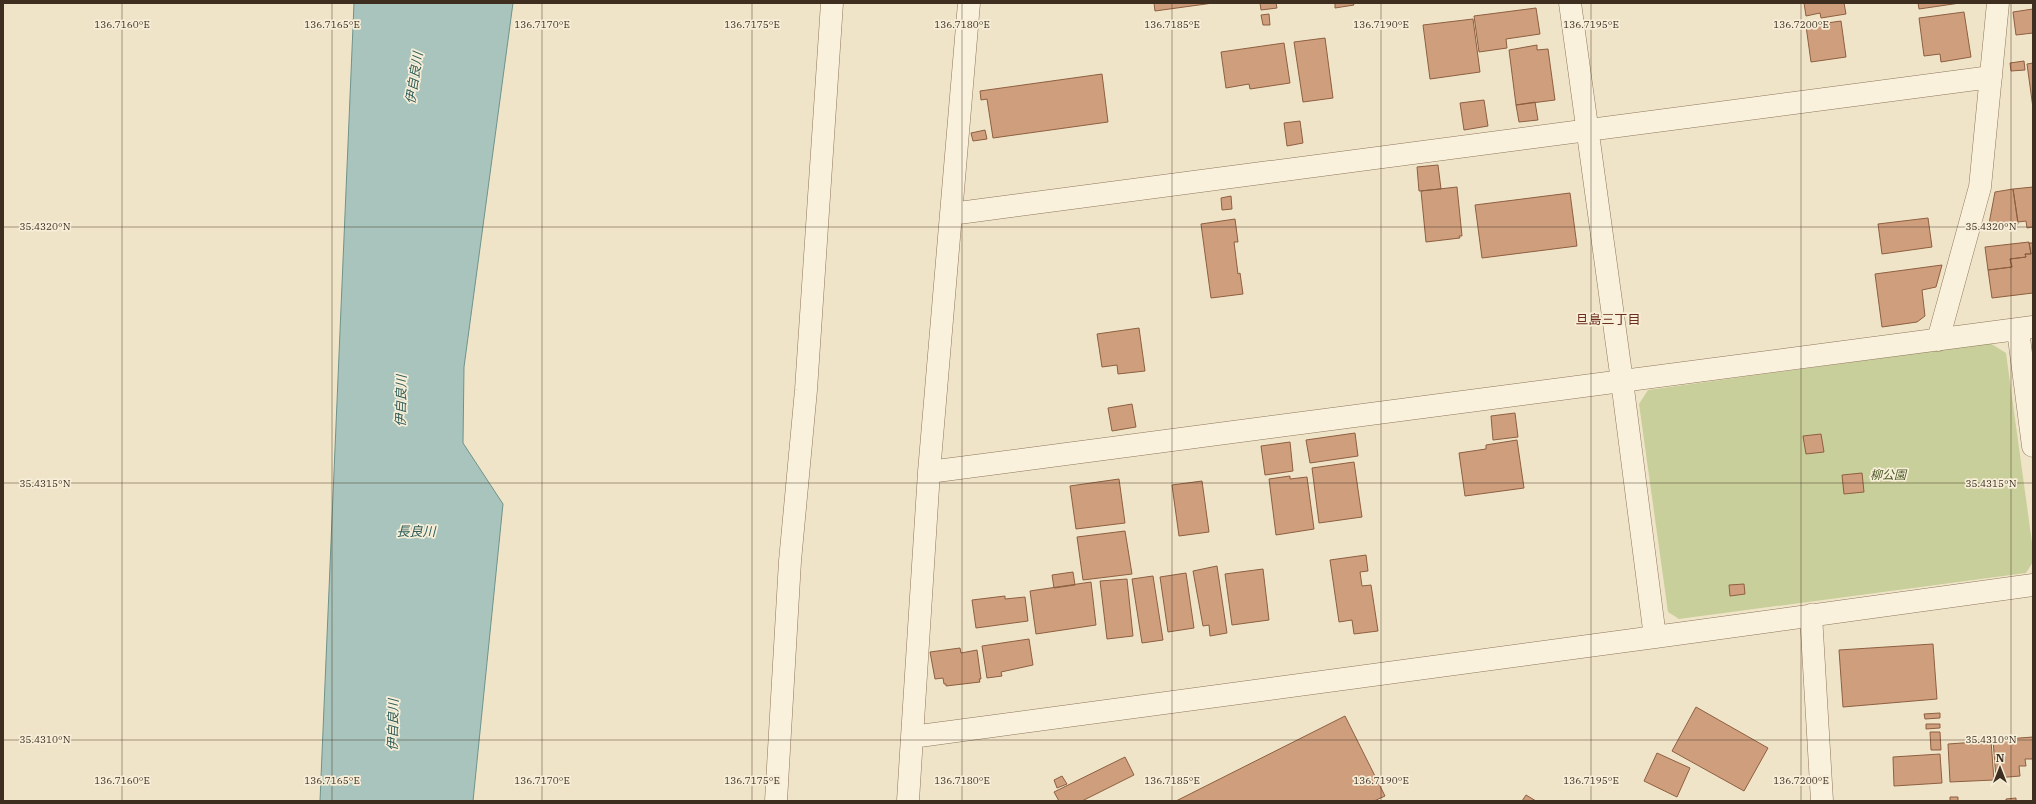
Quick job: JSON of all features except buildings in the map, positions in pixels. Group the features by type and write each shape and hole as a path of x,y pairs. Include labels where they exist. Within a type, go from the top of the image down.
{"street":[{"path":"776,801 790,561 806,390 832,3"},
{"path":"908,801 929,472 969,3"},
{"path":"1570,3 1622,381 1655,637"},
{"path":"1938,340 1980,188 1998,3"},
{"path":"951,214 1991,77"},
{"path":"929,472 2025,328 2033,446"},
{"path":"912,737 2033,585"},
{"path":"1811,615 1822,801"}],"green space":[{"name":"柳公園","path":"1990,343 2006,353 2033,550 2033,562 2026,573 1679,619 1668,612 1639,404 1648,390"}],"water":[{"name":"長良川","path":"354,3 513,3 464,367 463,443 503,504 473,801 320,801"}],"district":[{"name":"旦島三丁目","path":"1608,319"}],"water label":[{"name":"伊自良川","path":"414,78"},
{"name":"伊自良川","path":"401,401"},
{"name":"伊自良川","path":"393,725"}]}
